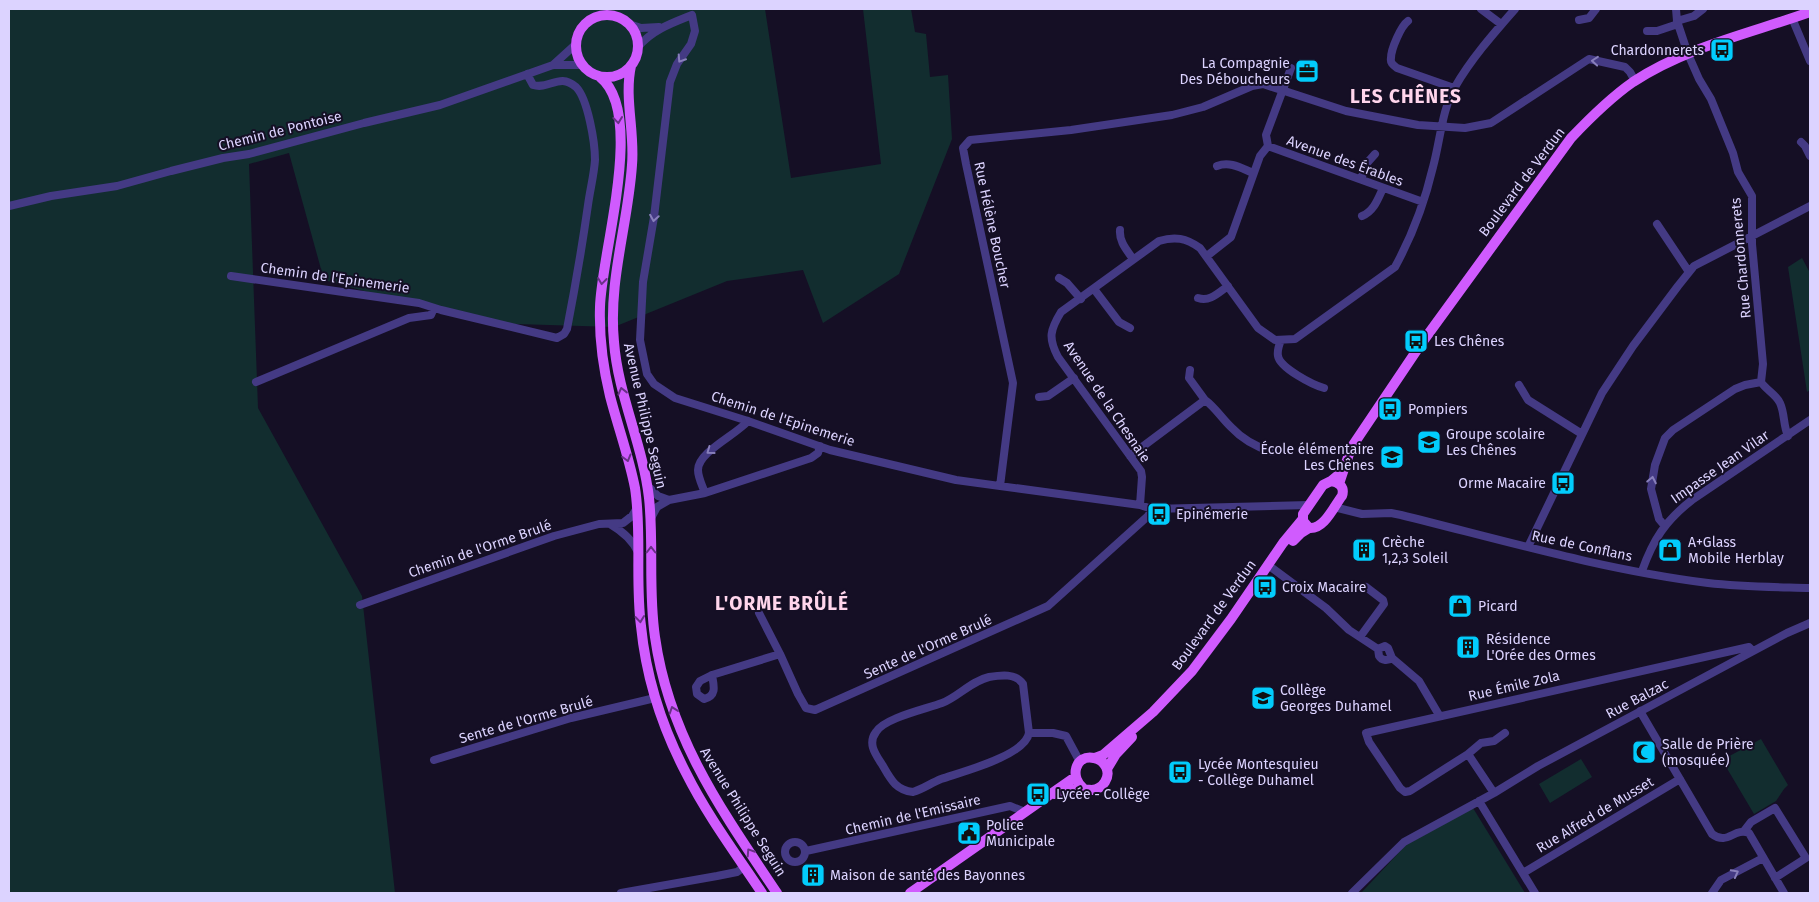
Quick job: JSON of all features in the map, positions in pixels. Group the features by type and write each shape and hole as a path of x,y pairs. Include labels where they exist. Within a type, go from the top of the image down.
{"main road":[{"path":"587,21 614,12 629,24 637,37 638,47 636,57 631,66 617,76 600,77 590,73 582,65 576,56 575,45 579,31 587,21 591,9"},
{"name":"Boulevard de Verdun","path":"1095,758 1103,755 1152,712 1180,684 1299,534 1309,505 1324,484 1335,483 1352,448 1422,344 1571,138 1594,114 1635,81 1662,66 1688,54 1810,12"},
{"name":"Avenue Philippe Seguin","path":"631,66 628,88 633,138 632,166 616,273 612,321 615,358 647,486 650,521 651,597 660,667 685,743 704,781 777,893"},
{"name":"Avenue Philippe Seguin","path":"600,77 609,85 618,112 620,154 618,180 601,288 601,343 604,371 631,472 637,508 640,624 647,666 664,724 685,773 762,893"},
{"path":"1304,521 1315,529 1321,526 1342,496 1342,489 1335,483"},
{"name":"Boulevard de Verdun","path":"1107,769 1113,758 1128,740 1170,702 1196,674 1304,521"},
{"path":"1050,795 1070,790 1095,790 1100,788 1107,779 1107,769 1102,762 1095,758 1085,759 1080,762 1075,771 1077,782 1084,789"},
{"path":"910,893 1075,777"}],"street":[{"path":"1481,9 1501,24"},
{"path":"1324,388 1305,381 1279,361 1277,354 1281,340 1295,339 1395,266 1404,250 1423,202 1433,168 1441,128 1454,88 1501,24 1515,9"},
{"path":"1579,20 1589,18 1596,9"},
{"name":"Rue Chardonnerets","path":"1676,9 1678,23 1688,54 1699,79 1711,99 1733,153 1738,172 1752,196 1753,236 1763,364 1761,382"},
{"path":"1647,31 1657,32 1694,16 1704,9"},
{"name":"Chemin de l'Epinemerie","path":"664,26 692,14 695,31 691,44 677,64 670,82 654,217 643,282 640,340 647,374 661,390 675,398 820,446 956,480 1140,505 1152,509 1309,505"},
{"path":"1792,18 1810,61"},
{"path":"1408,21 1400,30 1390,56 1392,64 1397,68 1454,88"},
{"path":"629,24 641,28 664,26"},
{"path":"638,47 647,37 664,26"},
{"name":"Chemin de Pontoise","path":"553,65 575,45"},
{"path":"1283,91 1346,111 1401,123 1441,128 1465,128 1492,123 1583,61 1589,59 1625,67 1635,81"},
{"name":"Chemin de Pontoise","path":"9,206 51,196 118,186 162,173 223,158 249,154 356,125 440,105 553,65 582,65"},
{"path":"1268,146 1266,135 1292,68"},
{"name":"Chemin de l'Epinemerie","path":"231,276 419,303 557,338 564,334 567,329 584,233 595,161 594,140 584,102 576,88 566,81 540,87 533,85 527,74"},
{"name":"Rue Hélène Boucher","path":"1000,486 1013,383 966,164 963,148 967,142 970,140 1071,130 1172,115 1202,107 1252,86 1263,84 1283,91"},
{"path":"1800,142 1805,146 1810,156"},
{"name":"Avenue des Érables","path":"1207,256 1231,237 1253,172 1260,156 1268,146 1423,202"},
{"path":"1361,179 1367,163 1375,154"},
{"path":"1216,166 1235,165 1253,172"},
{"path":"1362,216 1366,215 1376,204 1383,188"},
{"path":"1528,547 1602,393 1633,346 1689,272 1694,266 1810,206"},
{"path":"1657,224 1689,272"},
{"path":"1120,230 1122,243 1134,260"},
{"name":"Avenue de la Chesnaie","path":"1140,505 1141,471 1053,348 1051,332 1053,325 1062,312 1159,241 1177,237 1190,240 1200,248 1258,328 1268,336 1281,340"},
{"path":"1059,278 1068,283 1081,299"},
{"path":"1198,298 1205,300 1212,298 1228,286"},
{"path":"1094,289 1119,322 1130,328"},
{"path":"256,382 409,318 431,315 434,308"},
{"path":"1190,370 1189,378 1205,400 1212,405 1233,430 1256,447 1272,452"},
{"path":"1039,396 1048,396 1074,378"},
{"path":"1664,525 1659,520 1651,490 1655,465 1665,438 1674,430 1736,389 1761,382 1773,393 1780,403 1788,436"},
{"path":"1519,385 1528,400 1582,434"},
{"path":"1130,456 1205,400"},
{"name":"Impasse Jean Vilar","path":"1642,571 1648,553 1664,525 1692,500 1810,420"},
{"path":"705,494 698,471 703,456 743,427 748,421"},
{"path":"650,521 657,507 669,500 705,494 811,458 818,453 820,446"},
{"path":"647,486 658,496 669,500"},
{"path":"1342,496 1353,511"},
{"path":"1286,507 1299,511 1304,521"},
{"name":"Rue de Conflans","path":"1334,507 1362,514 1386,513 1401,515 1528,547 1709,583 1810,588"},
{"name":"Chemin de l'Orme Brulé","path":"360,605 554,536 599,524 626,521 637,508"},
{"name":"Sente de l'Orme Brulé","path":"780,654 806,708 815,710 1048,606 1148,516 1152,509"},
{"path":"610,524 626,535 638,553"},
{"path":"1271,567 1326,608 1349,630 1378,648 1380,658 1387,660 1392,658 1419,682 1439,715"},
{"path":"1360,637 1384,604 1383,600 1366,587"},
{"path":"712,676 780,654 759,613"},
{"name":"Rue Balzac","path":"1352,893 1404,842 1494,793 1538,766 1810,623"},
{"name":"Rue Émile Zola","path":"1468,754 1410,792 1405,792 1400,788 1369,742 1366,733 1439,715 1748,647 1754,651"},
{"path":"1002,676 1014,676 1024,684 1029,733 1026,741 1004,756 990,763 940,779 913,792 899,788 894,784 872,749 876,732 886,724 950,700 984,679 1002,676"},
{"name":"Sente de l'Orme Brulé","path":"434,760 572,718 655,698"},
{"path":"1640,711 1712,834 1724,839 1744,831 1751,822 1775,808 1806,858 1775,878"},
{"path":"1029,733 1054,733 1066,736 1080,762"},
{"path":"1494,793 1468,754 1481,744 1494,741 1505,733"},
{"name":"Rue Alfred de Musset","path":"1523,873 1680,779"},
{"path":"1478,801 1535,893"},
{"name":"Chemin de l'Emissaire","path":"806,851 1010,806 1025,812"},
{"path":"1744,831 1749,833 1784,893"},
{"path":"1712,893 1721,880 1763,858"},
{"path":"621,893 737,872 744,867"}],"green space":[{"path":"9,9 765,9 791,178 881,164 863,9 911,9 915,32 926,34 930,77 948,75 952,139 899,274 823,323 803,270 727,281 614,327 481,323 324,280 289,153 249,164 258,408 362,596 395,893 9,893"},
{"path":"1802,258 1810,273 1810,390 1807,392 1788,267"},
{"path":"1761,739 1788,785 1776,801 1754,814 1722,760"},
{"path":"1581,759 1592,777 1550,803 1539,784"},
{"path":"1473,808 1525,893 1361,893 1406,845"}],"place":[{"name":"Chardonnerets","path":"1722,50"},
{"name":"La Compagnie Des Déboucheurs","path":"1307,71"},
{"name":"Les Chênes","path":"1416,341"},
{"name":"Pompiers","path":"1390,409"},
{"name":"Groupe scolaire Les Chênes","path":"1429,442"},
{"name":"École élémentaire Les Chênes","path":"1392,457"},
{"name":"Orme Macaire","path":"1563,483"},
{"name":"Epinémerie","path":"1159,514"},
{"name":"Crèche 1,2,3 Soleil","path":"1364,550"},
{"name":"A+Glass Mobile Herblay","path":"1670,550"},
{"name":"Croix Macaire","path":"1265,587"},
{"name":"Picard","path":"1460,606"},
{"name":"Résidence L'Orée des Ormes","path":"1468,647"},
{"name":"Collège Georges Duhamel","path":"1263,698"},
{"name":"Salle de Prière (mosquée)","path":"1644,752"},
{"name":"Lycée Montesquieu - Collège Duhamel","path":"1180,772"},
{"name":"Lycée - Collège","path":"1038,794"},
{"name":"Police Municipale","path":"969,833"},
{"name":"Maison de santé des Bayonnes","path":"813,875"}],"district":[{"name":"LES CHÊNES","path":"1406,96"},
{"name":"L'ORME BRÛLÉ","path":"782,603"}]}
